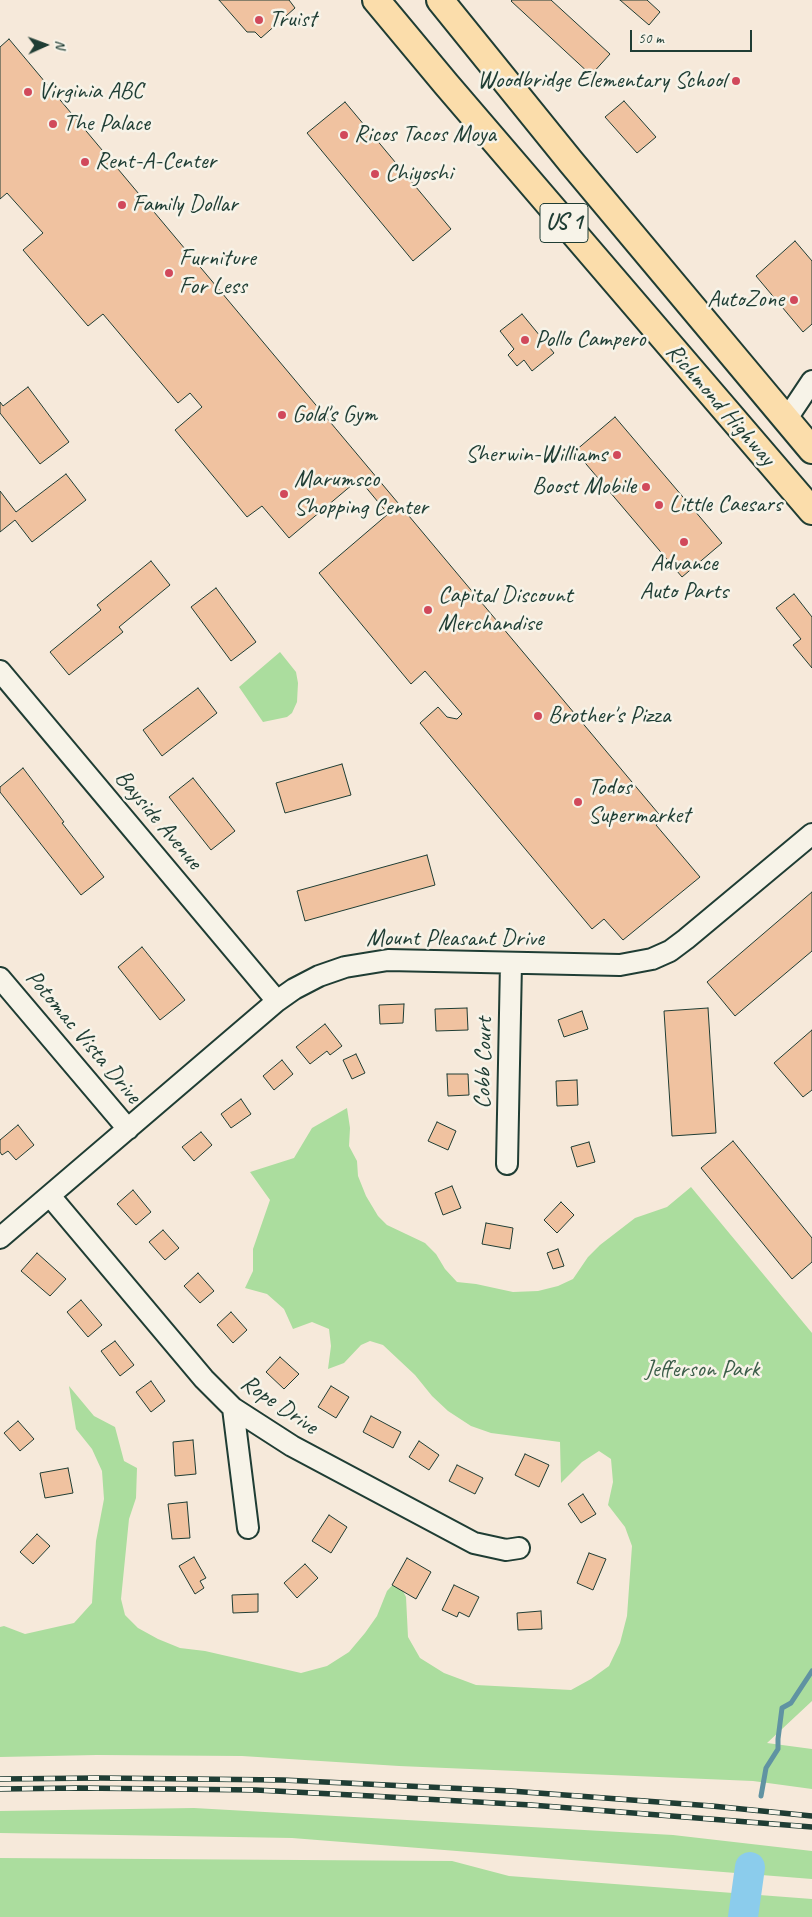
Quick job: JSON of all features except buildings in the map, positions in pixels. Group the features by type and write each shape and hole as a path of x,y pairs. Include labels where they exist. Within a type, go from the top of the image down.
{"main road":[{"name":"Richmond Highway","path":"376,0 478,122 812,511"},
{"name":"Richmond Highway","path":"440,0 571,162 812,450"}],"street":[{"path":"786,420 812,381"},
{"name":"Bayside Avenue","path":"0,671 277,1001"},
{"name":"Mount Pleasant Drive","path":"0,1238 277,1001 294,989 319,976 345,967 372,961 388,960 620,965 652,959 670,951 686,939 812,834"},
{"name":"Cobb Court","path":"507,1164 511,963"},
{"name":"Potomac Vista Drive","path":"0,978 128,1129"},
{"name":"Rope Drive","path":"50,1196 204,1379 233,1408 292,1446 474,1543 506,1550 519,1548"},
{"path":"233,1408 248,1528"}],"green space":[{"path":"280,652 296,672 298,683 297,702 292,713 287,717 263,722 239,687"},
{"name":"Jefferson Park","path":"347,1108 350,1128 349,1146 357,1161 358,1176 366,1196 378,1216 387,1225 425,1243 436,1254 445,1269 457,1282 513,1292 538,1291 558,1286 573,1279 588,1257 600,1245 635,1218 667,1207 691,1187 812,1333 812,1701 767,1743 812,1749 812,1789 753,1781 399,1766 242,1756 97,1755 0,1757 0,1627 4,1626 25,1634 74,1623 92,1603 96,1541 104,1499 102,1471 92,1449 76,1429 69,1386 94,1416 115,1427 124,1461 137,1468 136,1498 129,1519 121,1599 125,1615 138,1628 158,1639 180,1648 205,1651 301,1673 327,1666 349,1652 377,1616 387,1591 397,1580 406,1597 408,1637 420,1658 444,1673 476,1685 571,1690 609,1666 620,1643 627,1616 632,1546 625,1527 608,1505 613,1482 611,1459 599,1451 582,1462 561,1483 560,1442 491,1433 471,1426 448,1411 432,1396 415,1375 383,1345 370,1341 361,1345 344,1363 328,1369 331,1346 329,1329 312,1322 293,1329 284,1309 267,1294 245,1288 253,1271 253,1249 270,1200 250,1172 294,1158 312,1128"},
{"path":"194,1808 673,1835 812,1851 812,1879 292,1838 0,1833 0,1811"},
{"path":"0,1858 452,1861 509,1876 812,1899 812,1917 0,1917"}],"waterway":[{"path":"761,1796 766,1768 778,1749 782,1708 791,1703 812,1671"},
{"path":"743,1917 750,1867"}],"railway":[{"path":"0,1779 283,1780 511,1791 712,1806 812,1816"},
{"path":"0,1789 256,1790 531,1805 812,1827"}],"place":[{"name":"Truist","path":"259,20"},
{"name":"Woodbridge Elementary School","path":"736,81"},
{"name":"Virginia ABC","path":"28,92"},
{"name":"The Palace","path":"53,124"},
{"name":"Ricos Tacos Moya","path":"344,135"},
{"name":"Rent-A-Center","path":"85,162"},
{"name":"Chiyoshi","path":"375,174"},
{"name":"Family Dollar","path":"122,205"},
{"name":"Furniture For Less","path":"169,273"},
{"name":"AutoZone","path":"794,300"},
{"name":"Pollo Campero","path":"525,340"},
{"name":"Gold's Gym","path":"282,415"},
{"name":"Sherwin-Williams","path":"617,455"},
{"name":"Boost Mobile","path":"646,487"},
{"name":"Marumsco Shopping Center","path":"284,494"},
{"name":"Little Caesars","path":"659,505"},
{"name":"Advance Auto Parts","path":"684,542"},
{"name":"Capital Discount Merchandise","path":"428,610"},
{"name":"Brother's Pizza","path":"538,716"},
{"name":"Todos Supermarket","path":"578,802"}]}
